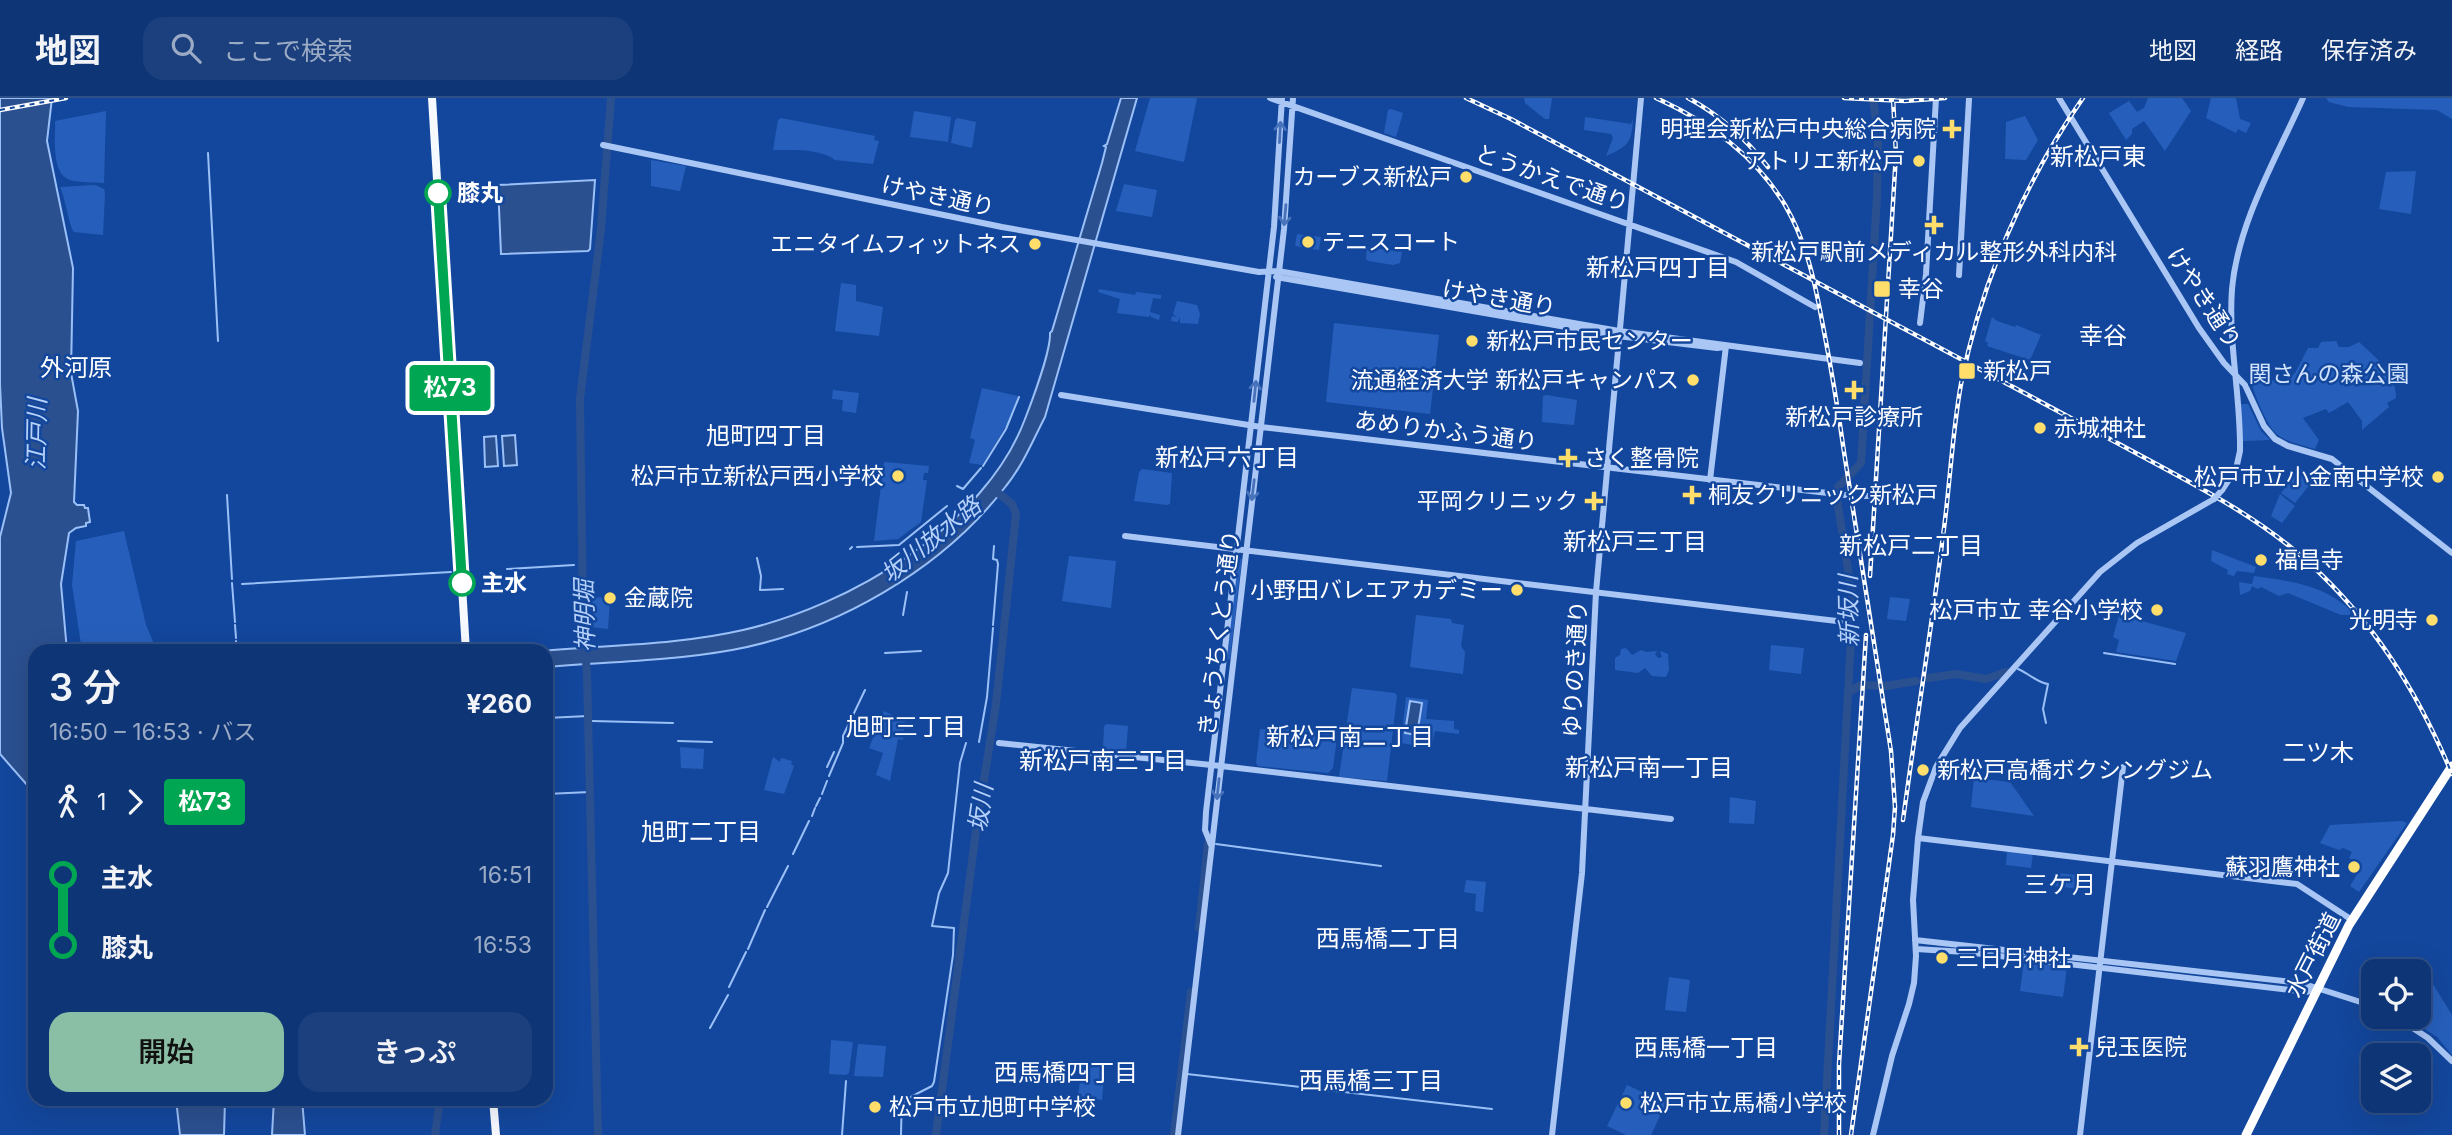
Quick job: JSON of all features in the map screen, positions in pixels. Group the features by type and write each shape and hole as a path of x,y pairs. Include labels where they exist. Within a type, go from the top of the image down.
{"highway":[{"name":"水戸街道","path":"2246,1135 2352,920 2452,766"}],"main road":[{"path":"432,98 466,644"},
{"path":"494,1106 496,1135"}],"street":[{"name":"とうかえで通り","path":"1270,98 1293,102 1736,262 1815,307"},
{"name":"ゆりのき通り","path":"1552,1135 1580,900 1596,592 1641,98"},
{"path":"1920,323 1926,274 1936,98"},
{"name":"けやき通り","path":"2059,98 2199,328 2252,396 2264,426 2275,439 2288,446 2332,459 2452,553"},
{"path":"1873,1135 1892,1056 1913,991 1916,949 1913,900 1918,838 1923,802 1931,777 1960,728 2100,572 2137,543 2214,499 2236,469 2239,451 2231,304 2239,252 2251,213 2303,98"},
{"path":"1959,275 1969,99"},
{"name":"きょうちくとう通り","path":"1212,847 1205,830 1211,765 1274,227 1282,100"},
{"name":"きょうちくとう通り","path":"1212,847 1278,274 1293,102"},
{"name":"けやき通り","path":"606,145 1069,239 1619,334 1717,348 1726,346 1860,363"},
{"path":"1710,480 1726,346"},
{"name":"あめりかふう通り","path":"1061,395 1251,426 1845,495"},
{"path":"1864,496 1909,495"},
{"path":"1125,536 1844,622"},
{"path":"999,743 1671,819"},
{"path":"2080,1135 2123,766"},
{"path":"1918,838 2297,884 2352,920"},
{"path":"1178,1135 1212,847"},
{"path":"1915,940 2101,965"},
{"path":"1916,949 2301,983 2361,1002"},
{"path":"2414,1029 2452,1061"}],"green space":[{"path":"1150,98 1197,98 1184,162 1135,151"},
{"path":"1524,98 1552,98 1549,119 1545,119 1525,103"},
{"path":"2148,98 2182,98 2191,111 2165,151 2144,121 2132,129 2132,134 2126,140 2109,113 2129,101 2137,112 2144,108"},
{"path":"2211,98 2236,98 2240,119 2251,123 2246,133 2238,129 2236,133 2206,118"},
{"path":"2326,98 2452,98 2452,119 2437,110 2348,107 2329,102"},
{"path":"1388,110 1403,113 1396,137 1384,133"},
{"path":"106,111 104,183 70,180 59,170 55,121"},
{"path":"914,111 951,117 948,142 910,137"},
{"path":"2025,116 2038,140 2026,160 2005,159 2006,122"},
{"path":"1585,117 1631,124 1633,119 1630,139 1624,147 1606,156 1613,138 1611,134 1584,130"},
{"path":"781,118 875,136 874,140 879,141 873,164 835,160 822,153 773,150 778,120"},
{"path":"957,118 976,122 972,148 951,143"},
{"path":"651,160 686,166 680,191 651,186"},
{"path":"2416,171 2411,214 2379,209 2386,172"},
{"path":"1124,184 1157,190 1152,217 1116,211"},
{"path":"95,185 104,189 105,193 103,235 74,232 60,187"},
{"name":"テニスコート","path":"1297,234 1321,237 1319,250 1295,246"},
{"path":"1367,247 1402,252 1400,263 1393,265 1368,261"},
{"path":"841,283 856,285 856,301 883,307 879,336 835,331"},
{"path":"1099,289 1135,295 1136,292 1161,295 1161,299 1153,298 1150,312 1160,315 1159,320 1150,314 1149,317 1117,313 1120,299 1098,292"},
{"path":"1177,301 1197,305 1200,314 1198,324 1180,323 1180,317 1178,322 1171,321 1172,316 1177,317 1173,314"},
{"path":"1992,317 2041,335 2030,360 1987,346 1985,341"},
{"path":"1334,323 1439,335 1430,414 1326,402"},
{"name":"関さんの森公園","path":"2336,341 2339,347 2349,347 2359,342 2372,353 2389,373 2396,398 2387,403 2389,407 2362,430 2362,421 2348,402 2329,413 2326,409 2303,418 2319,440 2315,449 2282,438 2265,417 2250,380 2261,371 2266,378 2283,384 2295,373 2308,348 2318,348 2321,342"},
{"path":"982,388 1018,396 1011,418 982,465 969,463 975,440 970,438"},
{"path":"833,390 859,393 856,413 842,411 843,400 832,399"},
{"path":"1543,396 1577,400 1574,425 1542,422"},
{"name":"関さんの森公園","path":"2240,404 2248,404 2261,431 2270,440 2243,441"},
{"path":"884,462 929,466 923,480 927,480 921,522 898,539 874,541"},
{"path":"2301,468 2312,482 2295,503 2281,493"},
{"path":"1142,469 1172,473 1170,504 1134,501 1139,472"},
{"path":"2280,494 2295,506 2282,523 2271,516"},
{"path":"124,531 146,625 154,644 81,644 72,585 76,541"},
{"path":"2212,550 2256,567 2254,573 2237,571 2234,576 2227,574 2228,570 2211,561"},
{"path":"1069,556 1116,561 1111,608 1062,601"},
{"path":"1237,558 1242,559 1230,659 1227,660"},
{"path":"2254,576 2294,582 2319,590 2352,612 2349,615 2341,615 2288,593 2279,596 2261,587 2258,589 2252,586 2250,591 2240,595 2239,582 2252,584"},
{"path":"588,597 610,598 608,629 591,627"},
{"path":"1890,597 1910,599 1906,621 1887,619"},
{"path":"1416,615 1451,619 1452,623 1464,625 1461,646 1465,652 1463,674 1410,667"},
{"path":"2119,615 2186,633 2176,661 2116,652 2119,640 2113,637"},
{"path":"1771,645 1804,648 1801,674 1769,670"},
{"path":"1626,648 1632,655 1641,650 1657,651 1655,654 1658,658 1662,657 1660,651 1668,654 1669,670 1666,677 1652,676 1645,668 1638,673 1615,670 1615,658 1620,655 1621,649"},
{"path":"1352,688 1395,693 1397,696 1387,781 1339,777"},
{"path":"1406,697 1428,700 1426,719 1454,721 1454,729 1459,730 1459,734 1435,731 1431,748 1401,743"},
{"path":"884,711 905,721 903,740 898,739 890,781 876,775 883,753 869,748"},
{"path":"1104,726 1128,726 1126,753 1103,750"},
{"path":"1275,726 1331,733 1331,736 1337,738 1333,768 1328,773 1258,766 1256,763 1260,729 1274,730"},
{"path":"680,747 704,749 703,769 681,768"},
{"path":"773,757 780,762 781,758 792,761 794,766 784,794 764,790"},
{"path":"1974,778 2010,782 2034,816 1971,807"},
{"path":"1730,797 1756,801 1754,824 1729,823"},
{"path":"2402,821 2407,823 2359,892 2350,886 2362,866 2349,858 2352,852 2320,843 2330,825"},
{"path":"2007,850 2033,853 2031,868 2006,865"},
{"path":"2056,873 2088,876 2086,890 2054,886"},
{"path":"1466,880 1486,882 1483,912 1475,911 1476,894 1464,892"},
{"path":"2024,961 2067,967 2063,997 2020,991"},
{"path":"1669,977 1690,980 1686,1012 1665,1010"},
{"path":"2433,984 2452,1015 2452,1055 2437,1037 2425,1029 2431,1029"},
{"path":"831,1040 853,1042 849,1073 846,1075 829,1074"},
{"path":"858,1044 886,1046 883,1077 854,1076"},
{"path":"1070,1060 1105,1065 1102,1100 1078,1096 1081,1073 1068,1070"},
{"path":"1627,1085 1666,1103 1651,1135 1626,1135 1607,1126"}],"water":[{"name":"江戸川","path":"0,98 52,98 47,141 73,268 71,373 78,411 74,502 88,508 90,522 69,533 61,584 66,644 28,644 28,786 0,754 0,537 11,493 2,428"},
{"name":"坂川放水路","path":"1121,98 1137,98 1045,417 1018,470 980,516 951,544 918,570 847,612 771,641 709,654 553,667 553,650 693,639 743,630 784,618 826,602 868,581 909,556 946,526 979,494 1006,458 1025,419 1102,163 1106,147 1104,146 1107,144"},
{"path":"595,180 588,251 501,254 498,185"},
{"path":"515,435 517,465 504,466 502,436"},
{"path":"496,436 498,466 485,467 484,437"},
{"path":"1410,701 1422,703 1417,735 1405,733"},
{"path":"177,1106 225,1106 224,1135 180,1135"},
{"path":"274,1106 303,1106 305,1135 272,1135"}],"waterway":[{"name":"神明堀","path":"583,615 580,399 601,229 611,98"},
{"name":"新坂川","path":"1824,1135 1853,602 1837,499 1838,487 1861,463 1877,197 1878,137 1873,98"},
{"path":"208,153 218,341"},
{"path":"983,466 1006,429 1019,397"},
{"name":"坂川放水路","path":"957,486 963,489 981,468"},
{"name":"坂川","path":"936,1135 976,831 996,704 1016,514 1012,504 993,489"},
{"path":"227,495 232,579"},
{"name":"坂川放水路","path":"857,547 899,545 947,506"},
{"path":"993,625 998,564 997,560 993,559 994,546"},
{"path":"757,558 761,576 760,590 783,589"},
{"path":"507,569 574,565"},
{"path":"242,584 451,572"},
{"path":"232,583 235,622"},
{"name":"坂川放水路","path":"903,615 907,592"},
{"path":"235,625 236,638"},
{"name":"神明堀","path":"583,627 587,674 598,1135"},
{"path":"979,742 987,697 993,628"},
{"path":"885,653 921,651"},
{"path":"2104,653 2175,664"},
{"path":"2018,669 2048,684 2043,709 2046,723"},
{"path":"1928,678 1956,674 1986,679 2006,672"},
{"path":"1849,692 1861,685 1886,686 1916,681"},
{"path":"829,776 843,743 843,736 865,690"},
{"path":"553,718 588,716"},
{"path":"592,721 673,723"},
{"path":"678,741 712,742"},
{"path":"901,1135 904,1103 932,1086 934,1082 953,955 954,928 932,926 939,893 948,873 960,763 966,743"},
{"path":"827,767 834,752"},
{"path":"822,794 827,781"},
{"path":"553,794 590,792"},
{"path":"816,806 820,798"},
{"path":"812,816 815,808"},
{"path":"793,854 809,821"},
{"path":"1199,928 1208,843"},
{"path":"1216,844 1381,866"},
{"path":"767,907 788,866"},
{"path":"748,949 765,910"},
{"path":"729,987 746,952"},
{"path":"1174,1135 1191,992"},
{"path":"710,1028 728,995"},
{"path":"1187,1074 1492,1109"},
{"path":"842,1135 846,1081"},
{"path":"435,1135 439,1106"}],"railway":[{"path":"0,110 66,98"},
{"path":"1466,98 1511,119 2030,396 2199,487 2256,521 2308,562 2332,585 2374,634 2409,687 2452,774"},
{"path":"1656,98 1712,129 1745,156 1773,187 1793,219 1805,249 1826,341 1891,751 1895,807 1851,1135"},
{"path":"1688,98 1732,128 1768,167"},
{"path":"1844,98 1905,101 1945,98"},
{"path":"1870,576 1896,154 1893,98"},
{"path":"1903,820 1938,572 1958,403 1970,346 1980,309 2007,235 2042,164 2083,98"},
{"path":"1839,1135 1839,1064 1866,635"}],"bus line":[{"name":"松73","path":"438,193 462,583"}],"place":[{"name":"明理会新松戸中央総合病院","path":"1952,129"},
{"name":"アトリエ新松戸","path":"1919,161"},
{"name":"カーブス新松戸","path":"1466,177"},
{"name":"膝丸","path":"438,193"},
{"name":"新松戸駅前メディカル整形外科内科","path":"1934,225"},
{"name":"テニスコート","path":"1308,242"},
{"name":"エニタイムフィットネス","path":"1035,244"},
{"name":"幸谷","path":"1882,289"},
{"name":"新松戸市民センター","path":"1472,341"},
{"name":"新松戸","path":"1967,371"},
{"name":"流通経済大学 新松戸キャンパス","path":"1693,380"},
{"name":"新松戸診療所","path":"1854,390"},
{"name":"赤城神社","path":"2040,428"},
{"name":"さく整骨院","path":"1568,458"},
{"name":"松戸市立新松戸西小学校","path":"898,476"},
{"name":"松戸市立小金南中学校","path":"2438,477"},
{"name":"桐友クリニック新松戸","path":"1692,495"},
{"name":"平岡クリニック","path":"1594,501"},
{"name":"福昌寺","path":"2261,560"},
{"name":"主水","path":"462,583"},
{"name":"小野田バレエアカデミー","path":"1517,590"},
{"name":"金蔵院","path":"610,598"},
{"name":"松戸市立 幸谷小学校","path":"2157,610"},
{"name":"光明寺","path":"2432,620"},
{"name":"新松戸高橋ボクシングジム","path":"1923,770"},
{"name":"蘇羽鷹神社","path":"2354,867"},
{"name":"三日月神社","path":"1942,958"},
{"name":"兒玉医院","path":"2079,1047"},
{"name":"松戸市立馬橋小学校","path":"1626,1103"},
{"name":"松戸市立旭町中学校","path":"875,1107"}],"district":[{"name":"新松戸東","path":"2098,157"},
{"name":"新松戸四丁目","path":"1658,268"},
{"name":"幸谷","path":"2103,336"},
{"name":"外河原","path":"76,368"},
{"name":"旭町四丁目","path":"766,436"},
{"name":"新松戸六丁目","path":"1227,458"},
{"name":"新松戸三丁目","path":"1635,542"},
{"name":"新松戸二丁目","path":"1911,546"},
{"name":"旭町三丁目","path":"906,727"},
{"name":"新松戸南二丁目","path":"1350,737"},
{"name":"二ツ木","path":"2318,753"},
{"name":"新松戸南三丁目","path":"1103,761"},
{"name":"新松戸南一丁目","path":"1649,768"},
{"name":"旭町二丁目","path":"701,832"},
{"name":"三ケ月","path":"2060,885"},
{"name":"西馬橋二丁目","path":"1388,939"},
{"name":"西馬橋一丁目","path":"1706,1048"},
{"name":"西馬橋四丁目","path":"1066,1073"},
{"name":"西馬橋三丁目","path":"1371,1081"}]}
